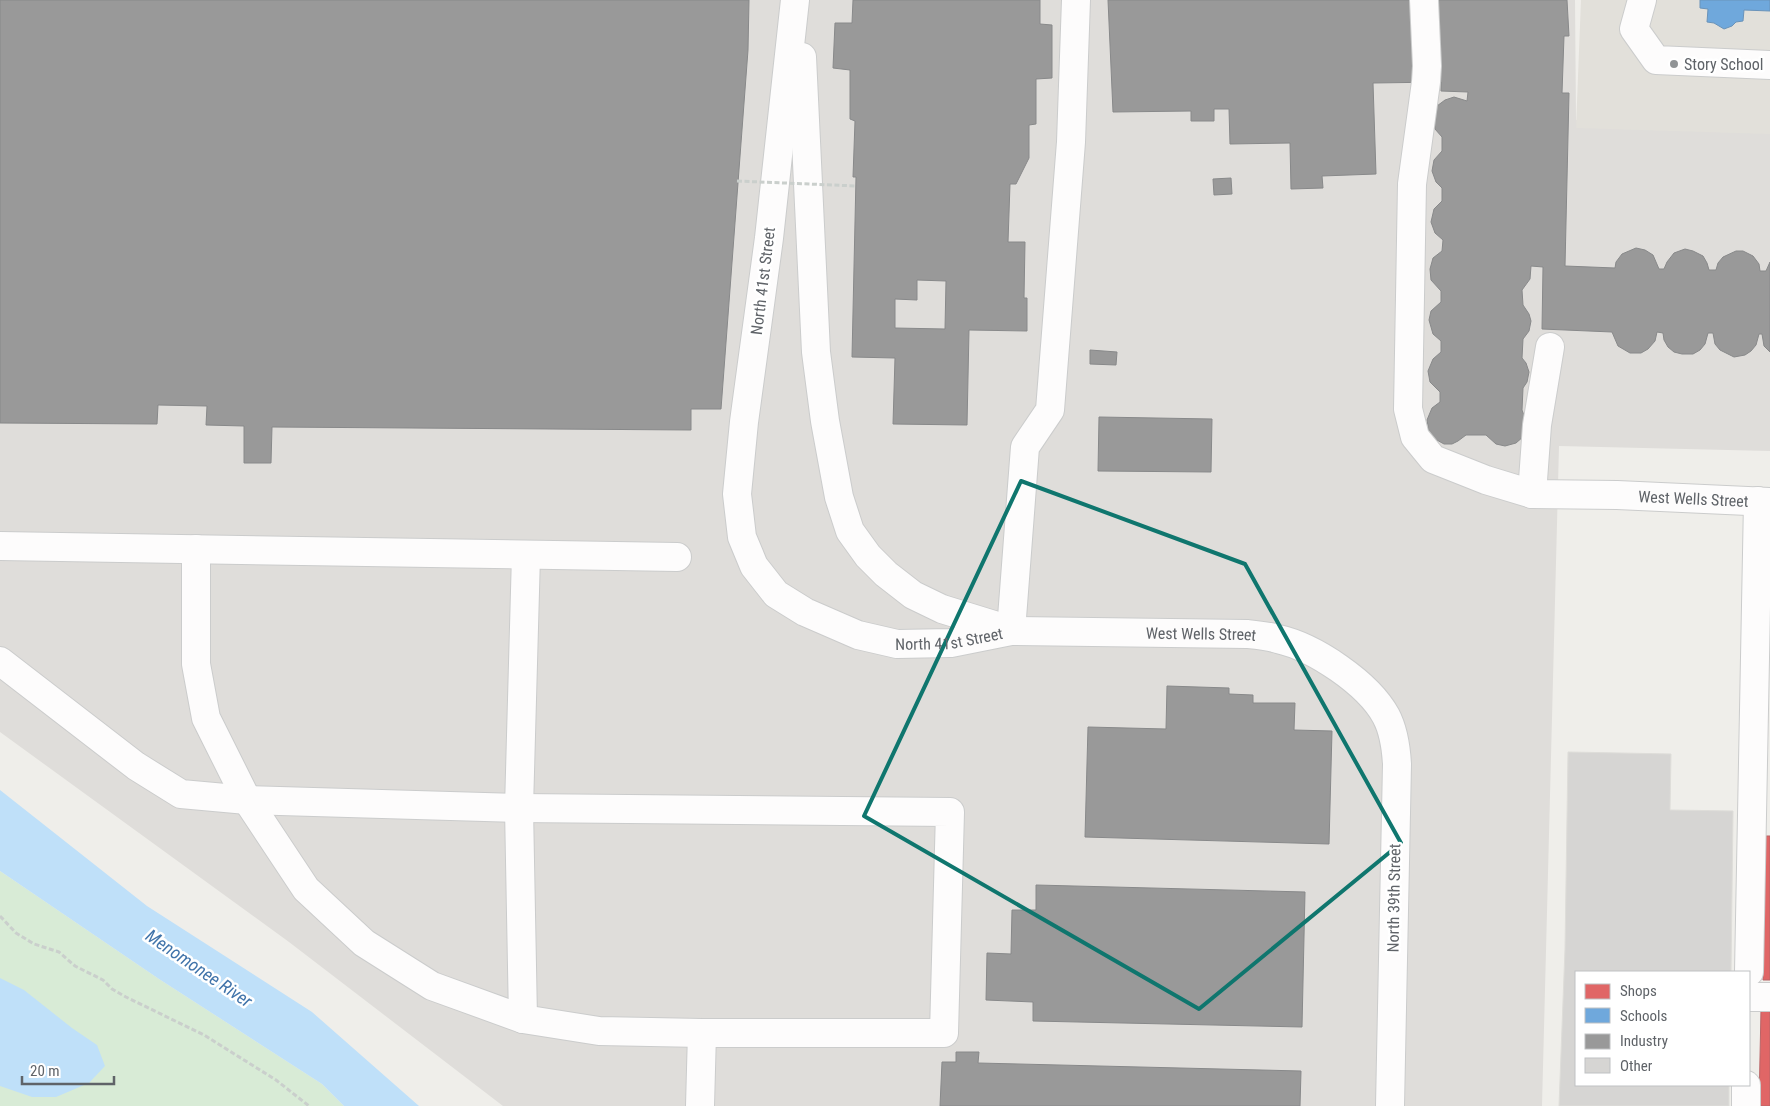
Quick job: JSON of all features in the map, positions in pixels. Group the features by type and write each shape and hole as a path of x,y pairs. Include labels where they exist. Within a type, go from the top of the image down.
{"street":[{"name":"North 41st Street","path":"795,0 769,238 744,422 737,494 742,537 754,566 776,594 805,612 858,635 897,644 951,643 1011,631"},
{"name":"North 41st Street","path":"799,0 816,352 825,421 839,497 850,531 868,556 886,574 913,595 942,609 1011,631"},
{"path":"1011,631 1025,448 1050,410 1071,142 1076,0"},
{"name":"West Wells Street","path":"1424,0 1426,74 1412,184 1408,409 1415,437 1433,459 1486,480 1532,494 1617,495 1764,502"},
{"path":"1642,0 1634,29 1656,60 1770,64"},
{"path":"1532,494 1537,425 1550,348"},
{"path":"1748,971 1762,759 1764,502"},
{"path":"0,546 677,557"},
{"path":"0,661 136,766 181,794 247,800 519,808 950,812 944,1033 599,1031 523,1019 432,986 364,943 306,889 247,800 206,718 196,664 196,549"},
{"path":"523,1019 519,808 526,555"},
{"name":"West Wells Street","path":"1011,631 1247,634 1279,639 1308,651 1343,670 1373,696"},
{"name":"North 39th Street","path":"1373,696 1386,716 1395,739 1397,764 1390,1106"},
{"path":"1750,997 1770,997"},
{"path":"700,1106 702,1033"},
{"path":"1746,1086 1746,1106"}],"path":[{"path":"737,180 856,186"},
{"path":"0,916 16,933 34,944 58,952 75,966 103,980 112,989 126,997 204,1035 276,1080 309,1106"}],"highlighted area":[{"path":"1021,481 1245,564 1401,843 1199,1009 864,816"}],"shaded area":[{"path":"0,0 1575,0 1576,120 1770,124 1770,451 1559,446 1542,1106 503,1106 289,942 0,732"},
{"name":"Story School","path":"1581,0 1770,0 1770,134 1576,128"}],"green space":[{"path":"0,871 159,979 322,1084 344,1106 0,1106"}],"water":[{"name":"Menomonee River","path":"0,790 147,906 312,1012 419,1106 344,1106 322,1084 159,979 0,871"},
{"path":"0,978 24,990 97,1045 105,1066 89,1083 56,1097 32,1097 0,1086"}],"building: Shops":[{"path":"1766,836 1770,836 1770,980 1763,980"},
{"path":"1761,1009 1770,1009 1770,1106 1759,1106"}],"building: Schools":[{"path":"1700,0 1770,0 1770,11 1744,10 1743,21 1736,22 1724,29 1714,23 1707,22 1708,9 1700,8"}],"building: Industry":[{"path":"0,0 749,0 748,50 721,409 691,409 691,430 272,427 271,463 244,463 244,426 206,425 207,406 158,405 157,424 0,423"},
{"path":"853,0 1040,0 1040,24 1052,25 1052,78 1036,79 1036,124 1029,125 1029,158 1016,184 1010,184 1008,242 1025,242 1024,298 1027,298 1027,331 969,330 967,425 893,424 895,358 852,357 856,177 853,177 855,121 850,119 850,70 833,68 835,23 852,23","holes":["917,280 946,281 945,329 895,328 895,299 917,300"]},
{"path":"1108,0 1567,0 1569,36 1564,36 1562,93 1569,93 1565,266 1615,268 1616,262 1622,254 1636,248 1645,250 1653,255 1659,269 1664,269 1674,253 1685,249 1703,256 1709,270 1716,270 1718,263 1723,257 1736,251 1743,251 1753,256 1759,264 1760,271 1766,271 1770,262 1770,352 1764,346 1762,334 1759,334 1756,345 1751,351 1745,355 1734,357 1720,350 1715,344 1713,333 1708,333 1705,344 1693,354 1674,352 1668,347 1663,333 1657,332 1655,341 1648,349 1641,353 1630,353 1618,346 1612,332 1542,329 1543,267 1531,266 1530,279 1522,290 1523,305 1531,321 1529,331 1523,339 1522,358 1529,372 1527,382 1523,388 1522,410 1527,423 1524,436 1516,443 1505,446 1496,444 1486,435 1466,435 1452,444 1444,444 1435,439 1429,432 1427,420 1432,408 1440,402 1440,392 1430,382 1428,371 1433,359 1441,352 1441,341 1433,334 1429,320 1431,311 1441,302 1441,291 1431,280 1430,269 1433,258 1442,251 1443,240 1435,233 1431,222 1434,209 1442,201 1442,188 1436,182 1432,171 1434,160 1442,151 1442,137 1435,129 1433,115 1437,106 1445,100 1454,97 1467,101 1468,92 1441,91 1441,82 1373,83 1376,174 1322,176 1323,188 1291,189 1290,143 1230,144 1229,109 1214,109 1214,121 1191,121 1191,111 1113,112"},
{"path":"1231,178 1232,194 1214,195 1213,179"},
{"path":"1090,350 1117,352 1116,365 1090,364"},
{"path":"1099,417 1212,419 1211,472 1098,471"},
{"path":"1167,686 1229,688 1229,694 1253,695 1253,703 1295,703 1294,730 1332,731 1329,844 1085,837 1088,727 1166,729"},
{"path":"1036,885 1305,892 1302,1027 1033,1021 1033,1002 986,1000 987,953 1011,954 1012,910 1036,910"},
{"path":"956,1052 979,1052 978,1063 1301,1071 1300,1106 940,1106 942,1062 956,1062"}],"building: Other":[{"path":"1568,752 1671,754 1670,810 1733,811 1731,971 1575,971 1575,1086 1729,1086 1729,1106 1559,1106 1565,949"}],"place":[{"name":"Story School","path":"1674,64"}]}
